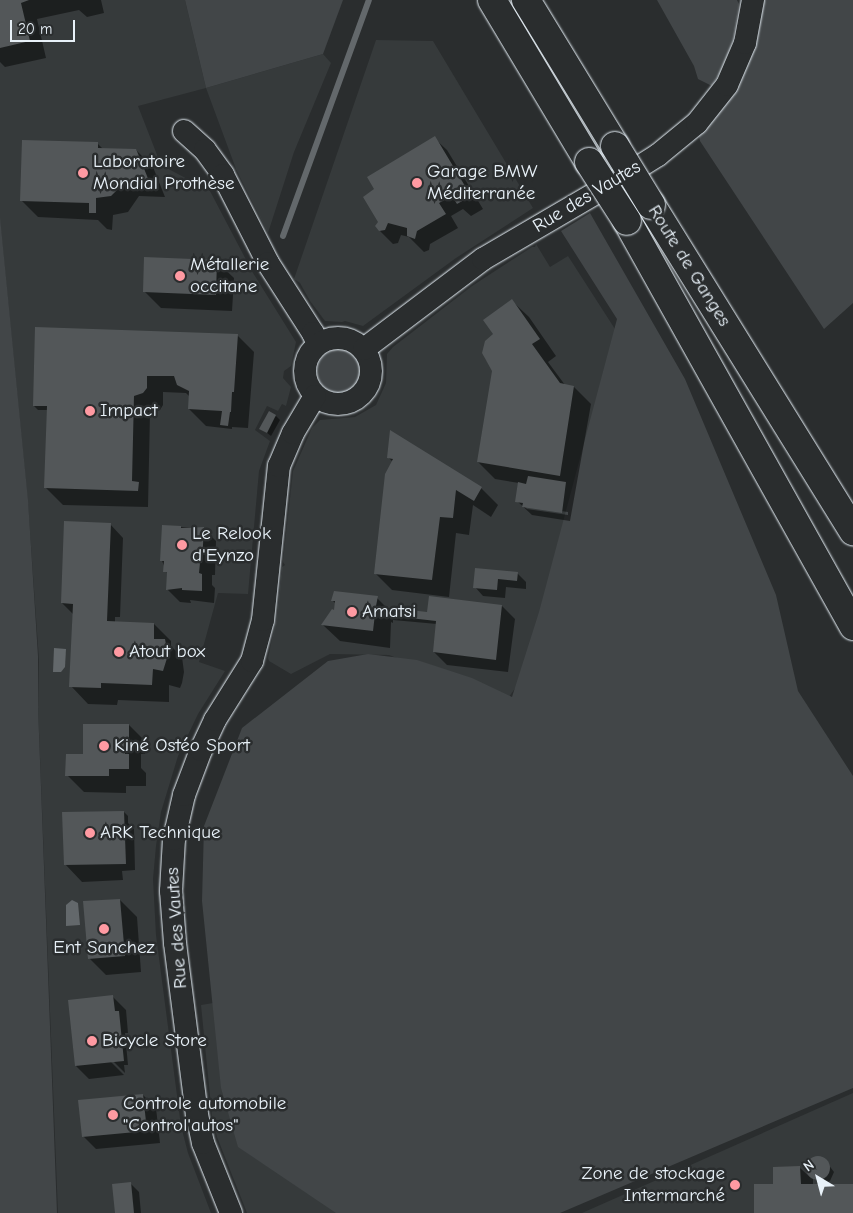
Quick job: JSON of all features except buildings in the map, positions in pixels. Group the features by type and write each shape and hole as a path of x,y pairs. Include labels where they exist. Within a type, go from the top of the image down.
{"main road":[{"path":"492,0 589,162 627,221 853,626"},
{"name":"Route de Ganges","path":"526,0 650,205 853,531"}],"street":[{"name":"Rue des Vautes","path":"364,350 483,260 658,155 697,124 727,85 745,43 753,0"},
{"path":"184,131 205,150 223,175 268,263 313,333 318,344"},
{"path":"337,337 357,343 364,350 372,364 372,373 362,395 347,404 338,405 330,404 316,396 307,382 305,365 312,350 318,344 337,337"},
{"name":"Rue des Vautes","path":"231,1213 203,1143 197,1115 175,943 171,891 173,847 184,795 201,750 215,720 247,671 256,650 263,620 278,466 293,433 316,396"}],"shaded area":[{"path":"0,0 185,0 206,88 138,106 161,165 210,191 253,273 296,342 291,366 284,371 283,378 291,387 286,406 282,404 278,411 267,406 255,430 270,441 259,471 248,594 218,593 199,662 225,671 198,714 178,756 161,812 156,846 153,879 156,935 181,1126 188,1153 211,1213 58,1213 38,707 39,660 28,504 0,221"},
{"path":"185,0 343,0 323,54 206,88"},
{"path":"657,0 737,0 739,4 733,41 722,69 712,86 698,79 694,66"},
{"path":"753,0 853,0 853,303 824,329 700,141 697,124 710,107"},
{"path":"376,40 433,41 533,208 456,258 363,326 345,321 325,321 310,301 300,283 294,279"},
{"path":"323,54 331,63 294,152 268,233 236,169 206,88"},
{"path":"590,213 685,379 776,595 798,691 853,776 853,1088 560,1213 336,1213 238,1147 221,1088 202,901 204,826 242,728 328,661 368,654 417,660 472,678 512,697 539,612 617,319 561,231"},
{"path":"0,217 28,500 38,656 38,707 57,1213 0,1213"},
{"path":"536,244 550,267 568,256 615,329 528,670 506,701 389,655 330,654 291,674 269,661 268,658 277,617 282,567 285,565 283,562 293,471 312,428 320,420 355,417 376,405 386,383 387,354 393,347 472,286 532,247 535,247"},
{"path":"343,349 355,355 360,362 360,380 355,387 348,392 335,393 327,390 320,383 317,367 320,359 327,352"},
{"path":"54,648 66,649 65,667 61,672 53,672"},
{"path":"72,900 78,903 80,925 66,926 66,905"},
{"path":"219,1002 357,1213 247,1213 217,1137 212,1116 201,1005"},
{"path":"853,1093 853,1213 582,1213"}],"waterway":[{"path":"283,236 369,0"}],"place":[{"name":"Laboratoire Mondial Prothèse","path":"83,173"},
{"name":"Garage BMW Méditerranée","path":"417,183"},
{"name":"Métallerie occitane","path":"180,276"},
{"name":"Impact","path":"90,411"},
{"name":"Le Relook d'Eynzo","path":"182,545"},
{"name":"Amatsi","path":"352,612"},
{"name":"Atout box","path":"119,652"},
{"name":"Kiné Ostéo Sport","path":"104,746"},
{"name":"ARK Technique","path":"90,833"},
{"name":"Ent Sanchez","path":"104,929"},
{"name":"Bicycle Store","path":"92,1041"},
{"name":"Controle automobile \"Control'autos\"","path":"113,1115"},
{"name":"Zone de stockage Intermarché","path":"735,1185"}]}
